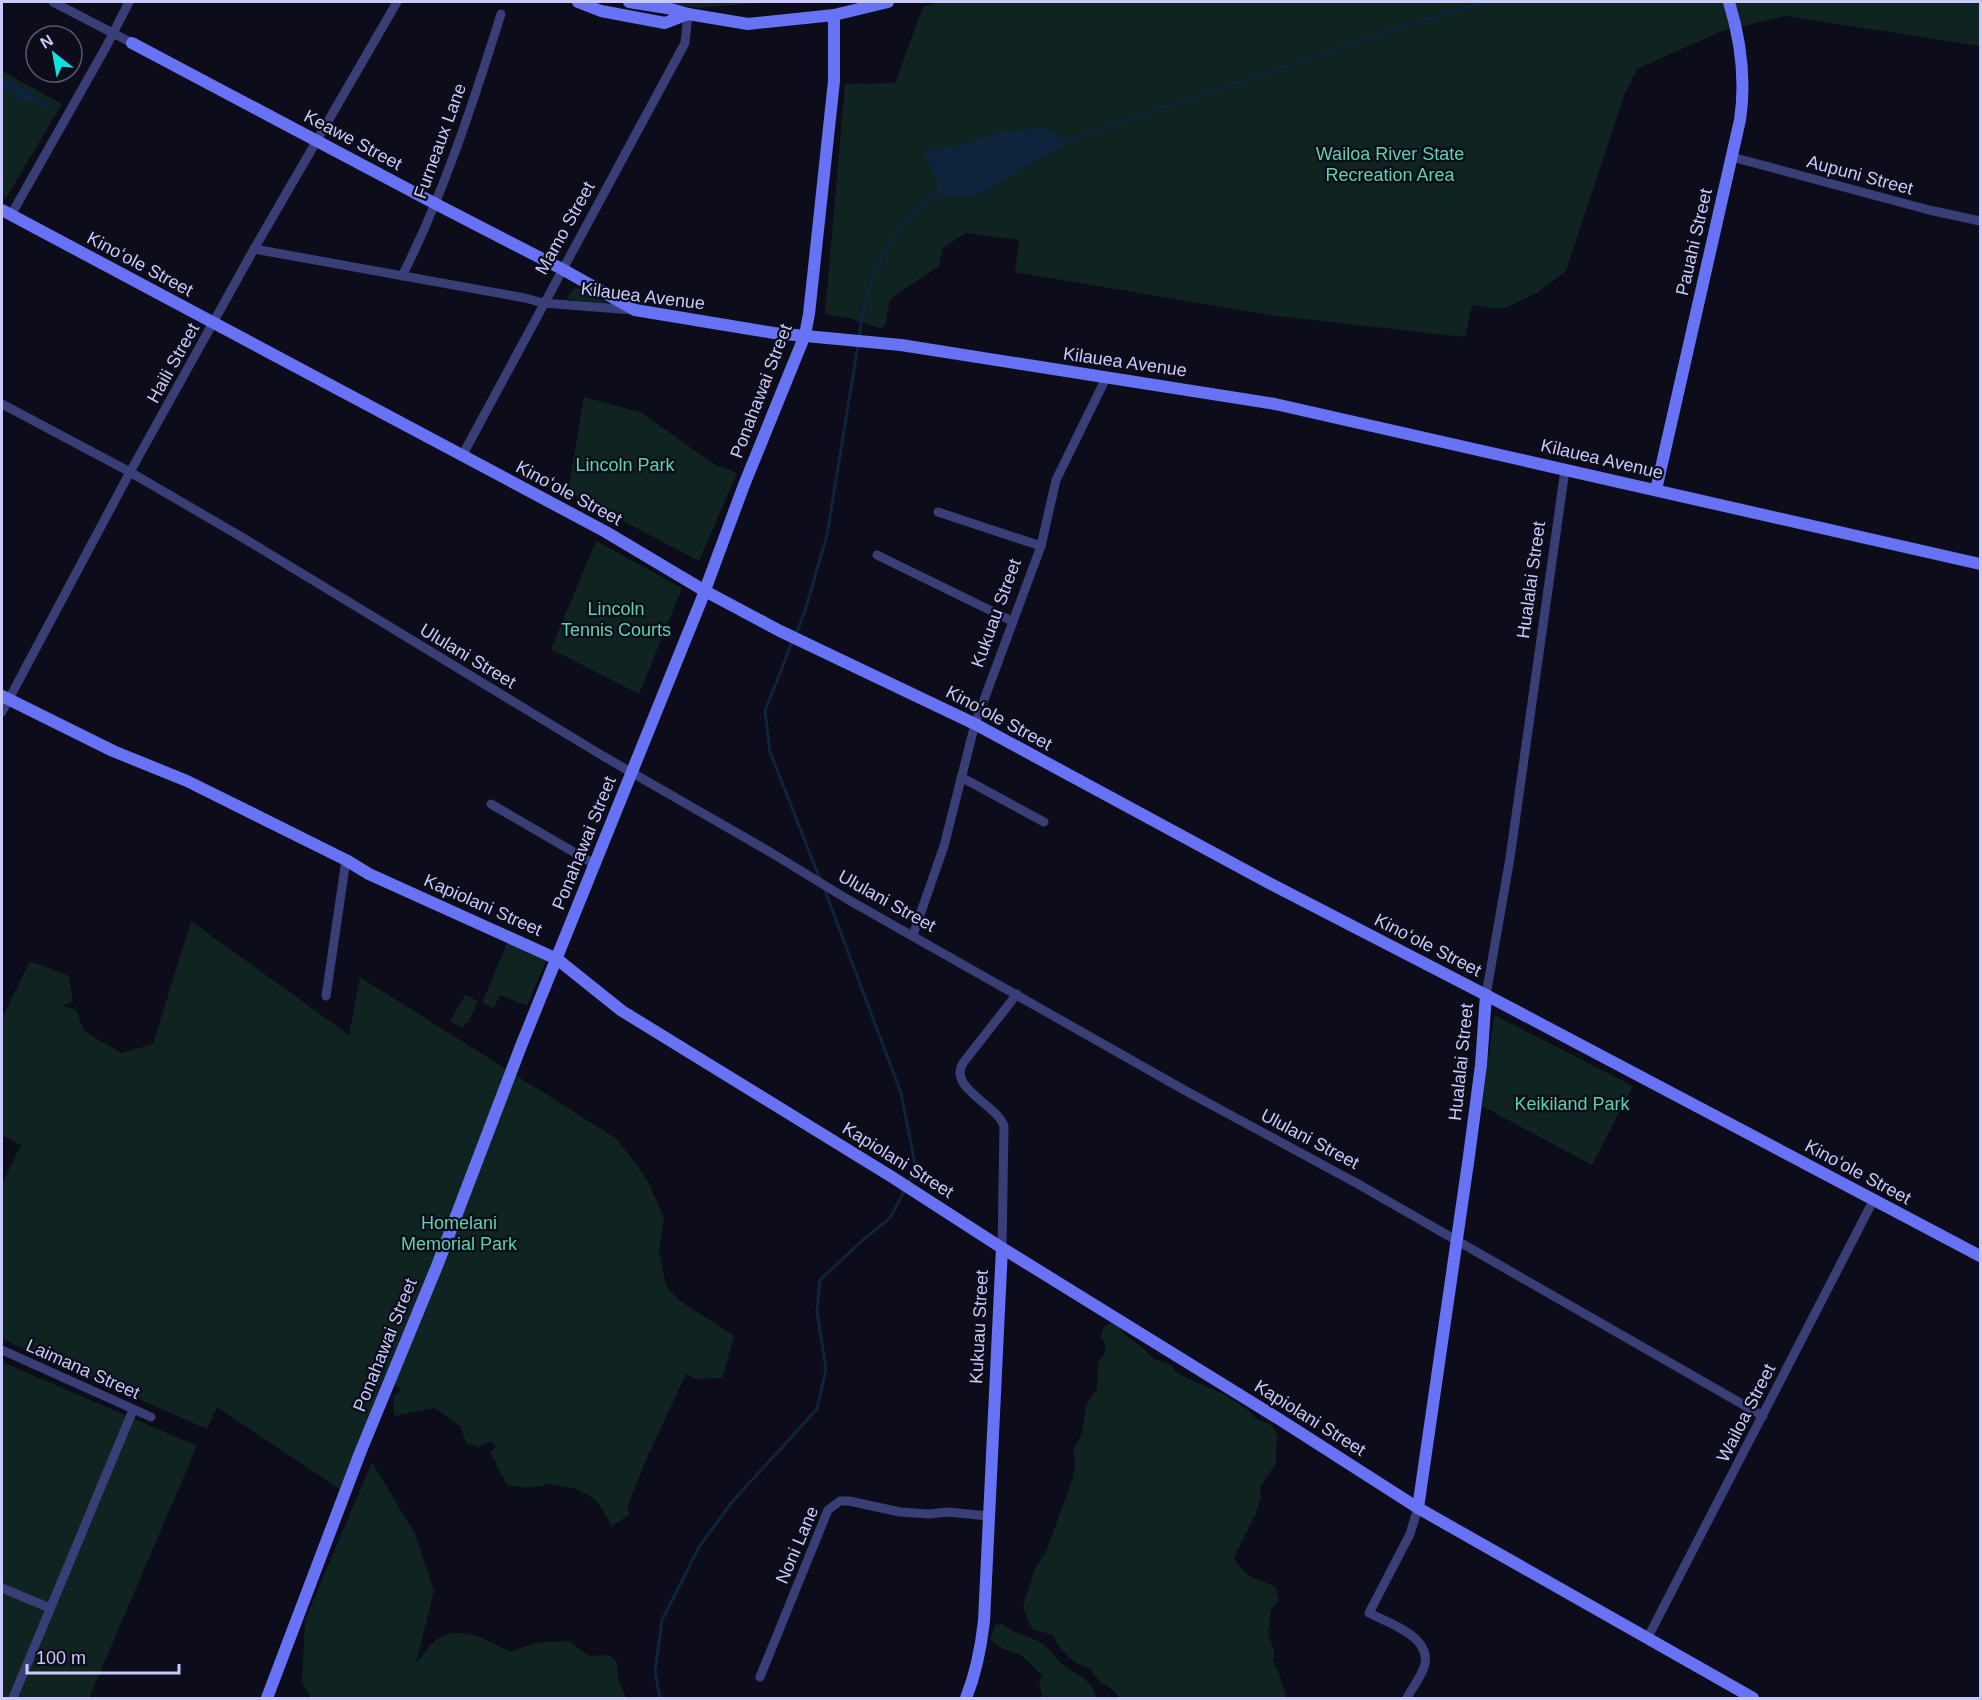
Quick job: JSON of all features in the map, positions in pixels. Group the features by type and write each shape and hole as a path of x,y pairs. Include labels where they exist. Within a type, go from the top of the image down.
{"street":[{"name":"Keawe Street","path":"53,2 562,268 635,310"},
{"path":"6,213 129,2"},
{"name":"Haili Street","path":"2,712 5,697 254,249 315,140 397,2"},
{"path":"578,2 601,11 665,23 688,14"},
{"path":"629,2 748,24 834,15 888,2"},
{"name":"Pauahi Street","path":"1656,490 1740,120 1743,80 1740,51 1729,2"},
{"name":"Furneaux Lane","path":"402,276 434,203 478,86 501,14"},
{"name":"Mamo Street","path":"462,456 685,43 688,14"},
{"name":"Ponahawai Street","path":"267,1698 360,1453 437,1266 805,335 834,81 834,15"},
{"name":"Aupuni Street","path":"1732,158 1929,210 1980,221"},
{"name":"Kinoʻole Street","path":"6,213 606,532 705,591 780,632 975,724 1269,883 1980,1256"},
{"name":"Kilauea Avenue","path":"254,249 543,303 635,310 774,333 901,345 1290,407 1980,564"},
{"name":"Kukuau Street","path":"913,935 944,846 975,724 1041,546 1056,480 1106,378"},
{"name":"Ululani Street","path":"2,404 130,472 847,899 1186,1091 1358,1184 1763,1416"},
{"name":"Hualalai Street","path":"1407,1698 1425,1664 1423,1649 1419,1641 1412,1636 1369,1612 1410,1534 1418,1508 1457,1241 1480,1065 1486,995 1511,850 1565,470"},
{"path":"938,512 1041,546"},
{"path":"877,555 1012,621"},
{"name":"Kapiolani Street","path":"5,697 113,751 187,781 346,860 369,874 557,959 622,1011 892,1176 1002,1248 1418,1508 1753,1698"},
{"path":"962,777 1044,822"},
{"path":"491,804 596,864"},
{"path":"326,996 346,860"},
{"name":"Kukuau Street","path":"966,1698 981,1649 1002,1248 1004,1126 997,1114 962,1083 959,1071 1017,994"},
{"name":"Wailoa Street","path":"1647,1639 1874,1201"},
{"name":"Laimana Street","path":"2,1350 151,1417"},
{"path":"13,1698 133,1410"},
{"name":"Noni Lane","path":"760,1677 828,1510 833,1505 840,1501 900,1512 929,1514 948,1512 988,1516"},
{"path":"2,1588 50,1608"}],"green space":[{"path":"651,2 769,2 697,8"},
{"name":"Wailoa River State Recreation Area","path":"940,2 1980,2 1980,46 1785,16 1722,31 1637,69 1624,96 1566,271 1537,293 1503,309 1472,305 1465,337 1277,316 1015,272 1019,240 966,233 943,248 939,266 890,299 886,322 882,329 848,318 825,314 845,84 895,83 923,7"},
{"path":"2,71 62,104 6,198 2,197"},
{"path":"575,287 606,302 605,304 566,299"},
{"name":"Lincoln Park","path":"584,397 640,412 714,464 737,473 699,561 568,492"},
{"name":"Lincoln Tennis Courts","path":"596,541 682,588 639,694 551,649"},
{"name":"Homelani Memorial Park","path":"191,921 349,1035 360,977 617,1139 647,1179 664,1218 659,1251 666,1286 680,1301 734,1336 722,1378 697,1379 686,1374 645,1462 627,1508 630,1514 612,1526 596,1500 576,1489 551,1484 528,1488 507,1485 490,1452 496,1447 491,1441 479,1447 466,1443 460,1426 435,1408 394,1416 393,1396 399,1392 400,1388 383,1379 343,1491 217,1407 207,1429 2,1339 2,1184 21,1145 2,1135 2,1018 30,961 69,976 73,1001 63,1006 76,1010 84,1031 121,1053 153,1044"},
{"path":"508,941 547,958 527,1006 500,995 494,1008 482,1003"},
{"path":"465,995 478,1001 469,1022 464,1024 463,1028 450,1021"},
{"name":"Keikiland Park","path":"1494,1015 1633,1086 1592,1165 1482,1106"},
{"path":"1111,1323 1118,1326 1153,1359 1172,1365 1175,1371 1187,1378 1226,1395 1248,1410 1255,1418 1271,1425 1276,1432 1278,1439 1276,1463 1260,1487 1261,1497 1256,1513 1234,1558 1246,1573 1275,1586 1279,1601 1271,1609 1268,1635 1274,1649 1273,1661 1287,1698 1120,1698 1113,1690 1100,1682 1090,1669 1069,1657 1059,1647 1053,1635 1035,1630 1029,1624 1023,1606 1036,1566 1046,1552 1072,1480 1075,1465 1073,1450 1081,1436 1087,1403 1097,1389 1098,1363 1105,1353 1106,1345 1101,1337 1104,1326"},
{"path":"2,1362 197,1446 89,1698 2,1698"},
{"path":"372,1462 415,1534 434,1591 416,1663 436,1640 449,1634 476,1636 511,1652 535,1643 569,1641 589,1656 608,1655 617,1662 618,1678 626,1698 311,1698 302,1683 305,1620"},
{"path":"1003,1624 1044,1645 1061,1663 1090,1685 1096,1698 1043,1698 1039,1684 1042,1675 1023,1657 1000,1647 990,1639 995,1625"}],"water":[{"path":"2,79 31,92 31,95 49,105 47,109 2,89"},
{"path":"1038,127 1059,135 1066,146 1026,166 980,194 942,196 938,192 933,171 923,152 964,144 1003,131 1017,132"}],"waterway":[{"path":"1064,143 1402,27 1485,2"},
{"path":"859,339 867,295 882,256 906,221 939,191"},
{"path":"796,634 827,535 858,345"},
{"path":"793,640 765,711 770,752 820,879"},
{"path":"824,888 901,1093 915,1164 909,1183"},
{"path":"660,1698 655,1672 662,1620 699,1547 732,1502 817,1409 826,1369 817,1311 820,1280 890,1218 906,1188"}]}
